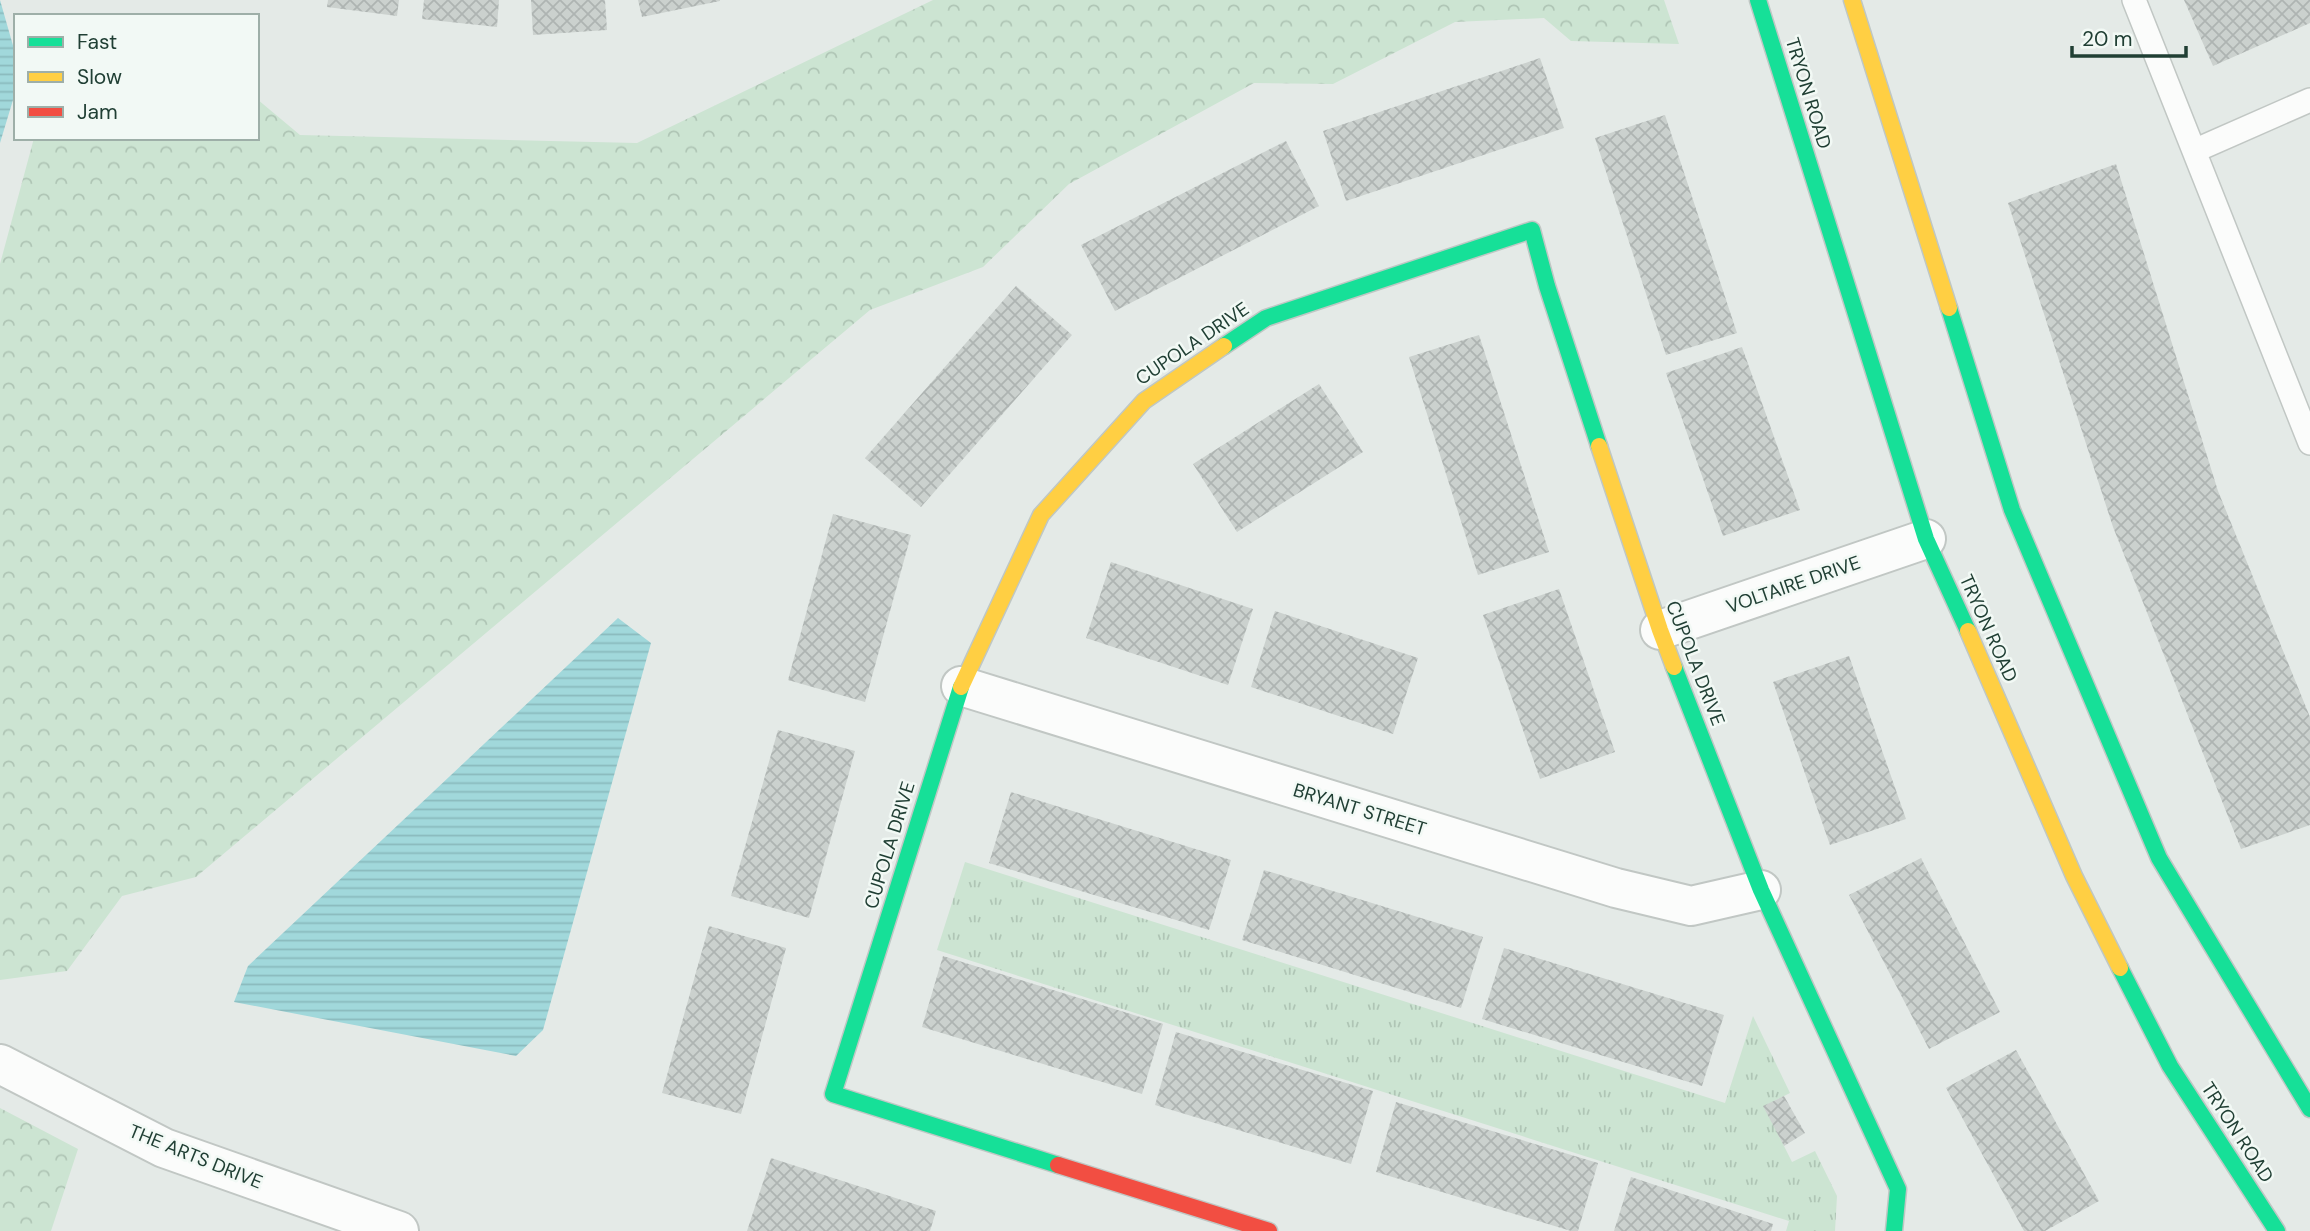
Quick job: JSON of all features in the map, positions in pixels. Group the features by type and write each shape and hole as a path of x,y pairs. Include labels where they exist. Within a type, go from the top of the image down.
{"street":[{"name":"TRYON ROAD","path":"1758,0 1926,539 2074,876 2164,1054 2277,1231"},
{"path":"1852,0 2012,510 2159,858 2310,1109"},
{"name":"CUPOLA DRIVE","path":"1269,1231 834,1094 961,686 1041,515 1144,401 1266,318 1532,230 1547,286 1660,630 1761,890 1898,1189 1894,1231"},
{"name":"VOLTAIRE DRIVE","path":"1660,630 1926,539"},
{"name":"BRYANT STREET","path":"961,686 1616,888 1691,906 1761,890"},
{"name":"THE ARTS DRIVE","path":"0,1064 164,1148 399,1231"}],"lane":[{"path":"2134,0 2310,443"},
{"path":"2194,151 2310,100"}],"green space":[{"path":"933,0 1664,0 1679,44 1571,41 1544,18 1455,22 1333,84 1254,83 1069,184 983,267 870,310 196,877 122,896 67,971 0,980 0,264 33,140 259,140 259,101 300,135 637,143"},
{"path":"965,862 1725,1103 1753,1016 1790,1093 1764,1106 1792,1162 1815,1151 1837,1196 1835,1231 1786,1231 1789,1221 937,950"},
{"path":"0,1108 78,1149 51,1231 0,1231"}],"water":[{"path":"0,0 14,49 14,97 0,143"},
{"path":"618,618 651,643 543,1030 516,1056 234,1002 248,966"}],"building":[{"path":"328,0 399,0 397,16 327,7"},
{"path":"424,0 499,0 497,27 422,19"},
{"path":"531,0 605,0 607,30 533,35"},
{"path":"638,0 720,0 720,1 642,17"},
{"path":"2184,0 2310,0 2310,23 2213,66"},
{"path":"1540,58 1564,128 1346,201 1323,131"},
{"path":"1665,115 1737,333 1666,355 1595,138"},
{"path":"1286,141 1319,206 1115,311 1081,245"},
{"path":"2116,164 2218,491 2310,717 2310,825 2241,849 2113,527 2008,203"},
{"path":"1016,286 1072,335 921,507 865,458"},
{"path":"1479,335 1549,552 1478,575 1409,357"},
{"path":"1742,347 1800,510 1723,536 1666,373"},
{"path":"1319,384 1363,452 1237,532 1193,464"},
{"path":"833,514 911,535 865,702 788,680"},
{"path":"1111,562 1253,609 1228,685 1086,638"},
{"path":"1559,589 1615,752 1540,779 1483,615"},
{"path":"1275,611 1418,658 1393,734 1251,687"},
{"path":"1849,656 1906,819 1830,845 1773,682"},
{"path":"778,730 855,751 809,918 731,896"},
{"path":"1011,792 1231,860 1209,930 989,863"},
{"path":"1921,858 2000,1012 1929,1049 1849,895"},
{"path":"1264,870 1483,937 1461,1008 1242,940"},
{"path":"709,926 786,948 741,1114 662,1093"},
{"path":"1504,948 1724,1015 1702,1086 1482,1019"},
{"path":"943,956 1163,1024 1142,1094 922,1027"},
{"path":"1176,1032 1373,1091 1351,1164 1155,1105"},
{"path":"2016,1050 2099,1201 2045,1231 2024,1231 1946,1088"},
{"path":"1784,1096 1805,1133 1784,1146 1763,1106"},
{"path":"1396,1102 1598,1163 1578,1231 1376,1172"},
{"path":"771,1158 936,1211 930,1231 747,1231"},
{"path":"1631,1177 1773,1224 1771,1231 1614,1231"}],"traffic: fast":[{"path":"1758,0 1926,539 1968,631"},
{"path":"1224,346 1266,318 1532,230 1547,286 1599,446"},
{"path":"1949,308 2012,510 2159,858 2310,1109"},
{"path":"1674,667 1761,890 1898,1189 1894,1231"},
{"path":"961,687 833,1094 1058,1165"},
{"path":"2120,968 2170,1066 2277,1231"}],"traffic: slow":[{"path":"1852,0 1949,308"},
{"path":"961,687 1041,515 1144,401 1224,346"},
{"path":"1599,446 1674,667"},
{"path":"1968,631 2074,876 2120,968"}],"traffic: jam":[{"path":"1058,1165 1269,1231"}]}
